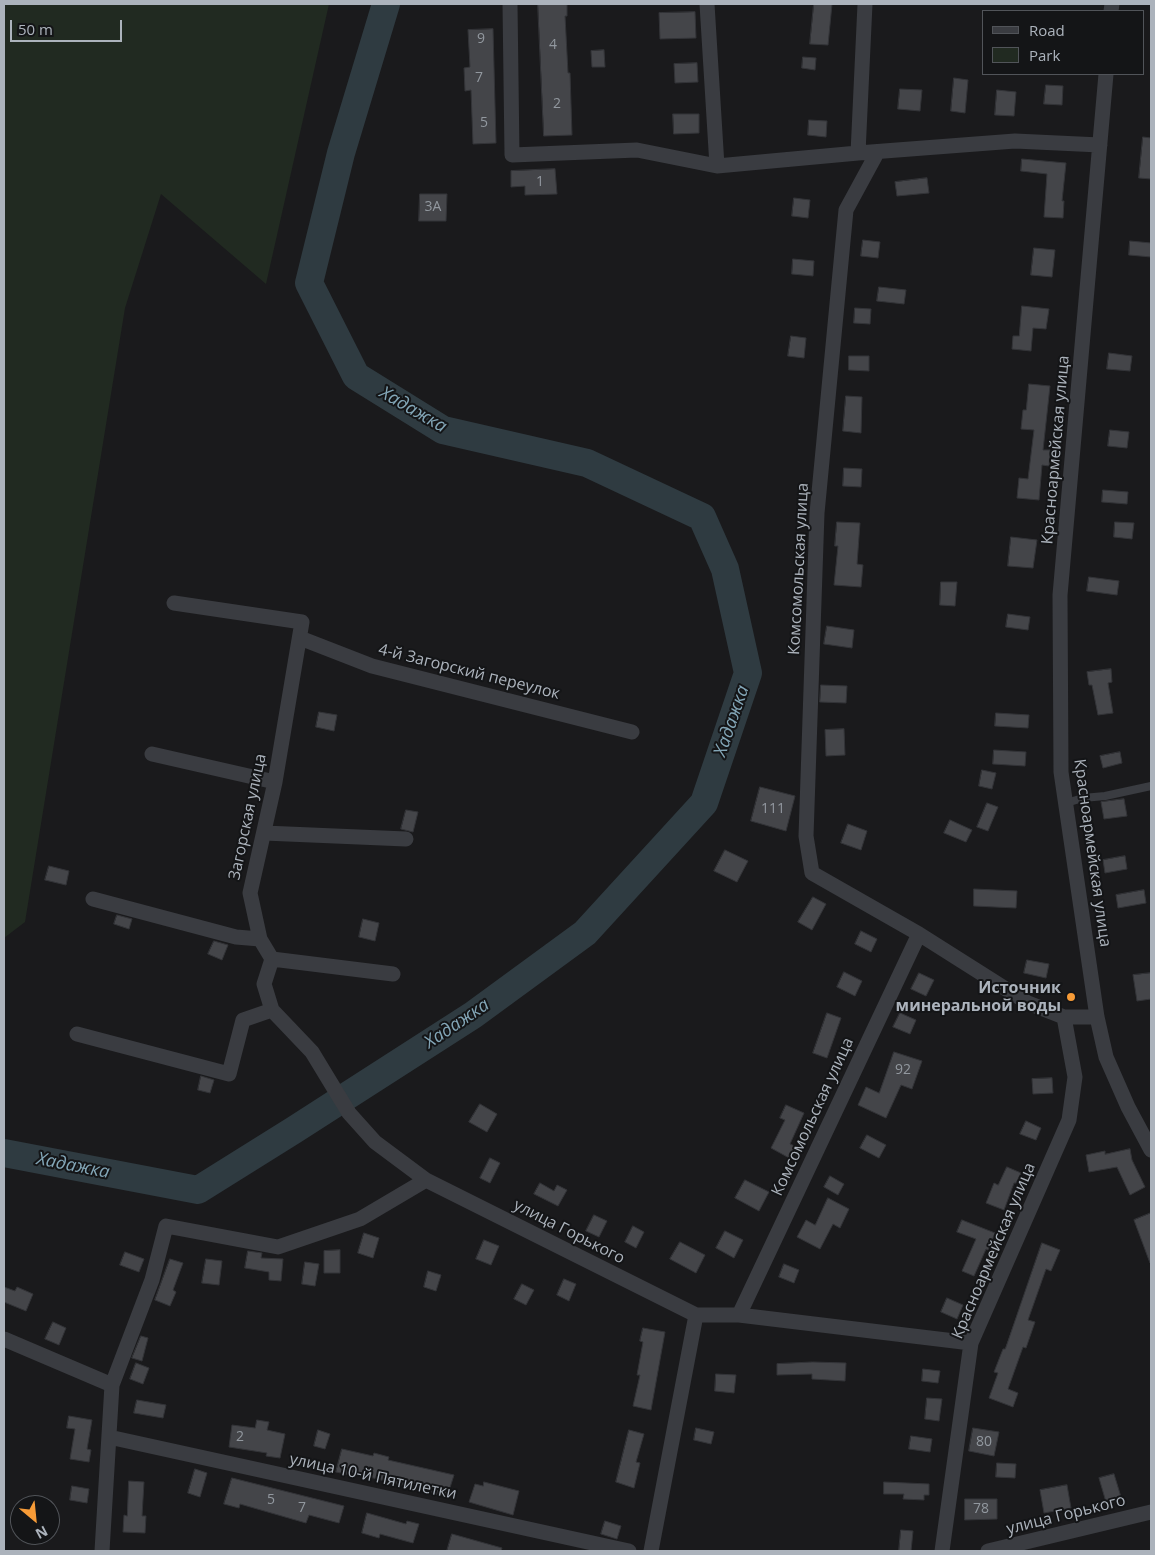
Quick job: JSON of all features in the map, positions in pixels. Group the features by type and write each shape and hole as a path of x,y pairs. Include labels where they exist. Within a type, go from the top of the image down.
{"street":[{"path":"510,4 512,155 637,150 717,166 1015,141 1100,145"},
{"path":"708,4 717,166"},
{"path":"858,153 864,4"},
{"name":"Красноармейская улица","path":"1106,75 1060,595 1061,772 1097,1017 1106,1057 1128,1107 1151,1150"},
{"name":"Комсомольская улица","path":"877,153 846,210 817,513 806,836 812,873 919,934 1028,1004 1064,1017"},
{"name":"Загорская улица","path":"174,603 302,622 275,782 250,893 260,939 272,959"},
{"name":"4-й Загорский переулок","path":"300,638 372,666 632,732"},
{"path":"152,754 275,782"},
{"path":"264,833 406,839"},
{"path":"92,899 236,937 260,939"},
{"name":"Комсомольская улица","path":"739,1315 919,934"},
{"path":"77,1034 230,1074 243,1020 272,1010 264,984 272,959 393,974"},
{"name":"улица Горького","path":"272,1010 312,1052 349,1113 375,1142 426,1180 696,1316 739,1315 971,1343"},
{"path":"1064,1017 1097,1017"},
{"name":"Красноармейская улица","path":"942,1551 971,1343 1069,1120 1075,1077 1064,1017"},
{"path":"102,1551 112,1385 152,1280 166,1226 278,1247 360,1219 426,1180"},
{"path":"651,1551 696,1316"},
{"path":"4,1339 112,1385"},
{"name":"улица 10-й Пятилетки","path":"109,1437 629,1551"},
{"name":"улица Горького","path":"988,1551 1151,1512"}],"lane":[{"path":"1066,803 1083,798 1105,796 1151,786"}],"green space":[{"path":"4,4 329,4 266,284 161,194 125,308 25,922 4,938"}],"building":[{"path":"538,4 567,4 567,16 565,16 568,73 570,73 572,135 544,136"},
{"path":"814,4 832,4 828,45 810,44"},
{"path":"695,12 696,38 660,39 659,13"},
{"path":"493,29 496,143 473,144 471,90 465,91 464,68 470,67 468,30"},
{"path":"604,50 605,67 592,67 591,51"},
{"path":"803,57 816,58 815,70 802,68"},
{"path":"697,63 698,82 675,83 674,64"},
{"path":"954,78 968,80 965,113 951,111"},
{"path":"1046,85 1063,86 1062,105 1044,104"},
{"path":"900,89 922,90 920,111 898,109"},
{"path":"997,90 1016,92 1014,116 995,115"},
{"path":"673,114 699,114 699,133 674,134"},
{"path":"809,120 827,121 826,137 808,135"},
{"path":"1143,137 1151,138 1151,179 1139,178"},
{"path":"1022,159 1066,163 1062,201 1064,201 1063,218 1044,217 1047,174 1021,171"},
{"path":"555,169 557,194 525,195 525,186 511,187 511,171"},
{"path":"927,178 929,193 897,196 895,182"},
{"path":"420,194 447,194 446,221 419,221"},
{"path":"794,198 810,200 808,218 792,216"},
{"path":"863,240 880,242 878,258 861,256"},
{"path":"1130,241 1151,243 1151,257 1129,255"},
{"path":"1034,248 1055,250 1052,277 1031,275"},
{"path":"793,259 814,261 813,276 792,274"},
{"path":"879,287 906,290 904,304 877,301"},
{"path":"1022,306 1049,309 1046,329 1033,328 1031,351 1012,349 1013,336 1019,336"},
{"path":"855,308 871,309 870,324 854,323"},
{"path":"791,336 806,338 804,358 788,356"},
{"path":"1109,353 1132,356 1130,371 1107,369"},
{"path":"849,356 869,356 869,371 849,370"},
{"path":"1029,384 1050,386 1043,450 1050,450 1049,466 1042,465 1039,500 1017,498 1019,478 1028,479 1034,430 1021,429 1023,410 1026,410"},
{"path":"846,396 862,397 861,433 843,431"},
{"path":"1110,430 1129,432 1127,448 1108,446"},
{"path":"844,468 862,469 861,487 843,486"},
{"path":"1103,490 1128,492 1127,504 1102,502"},
{"path":"837,522 860,523 857,564 863,565 861,587 834,585 838,546 835,546"},
{"path":"1115,522 1134,523 1132,539 1114,537"},
{"path":"1011,537 1037,540 1033,568 1008,566"},
{"path":"1089,577 1119,581 1117,595 1087,591"},
{"path":"941,582 957,582 955,606 940,605"},
{"path":"1008,614 1030,617 1028,630 1006,627"},
{"path":"827,626 854,630 852,648 824,644"},
{"path":"1111,669 1112,682 1108,683 1113,713 1098,715 1092,685 1089,685 1087,672"},
{"path":"821,685 847,686 846,703 820,702"},
{"path":"319,712 337,715 334,731 316,727"},
{"path":"996,713 1029,715 1028,728 995,726"},
{"path":"844,729 845,755 826,756 825,730"},
{"path":"994,750 1026,752 1025,766 993,764"},
{"path":"1120,752 1122,763 1103,768 1100,756"},
{"path":"982,770 996,773 992,789 979,786"},
{"path":"760,787 795,796 786,831 751,821"},
{"path":"1124,799 1127,816 1104,819 1101,802"},
{"path":"987,803 998,807 988,831 977,827"},
{"path":"406,810 418,812 413,832 401,829"},
{"path":"950,820 972,830 966,842 944,833"},
{"path":"848,824 867,831 861,850 841,843"},
{"path":"725,850 748,861 737,882 714,871"},
{"path":"1125,856 1127,869 1105,873 1103,860"},
{"path":"49,866 69,871 66,885 45,880"},
{"path":"974,889 1017,891 1016,908 974,906"},
{"path":"1144,890 1146,903 1118,908 1116,895"},
{"path":"813,897 826,904 812,930 798,922"},
{"path":"117,915 132,919 129,929 114,924"},
{"path":"363,919 379,923 375,941 359,937"},
{"path":"861,931 877,939 871,952 855,944"},
{"path":"214,941 228,945 222,960 208,954"},
{"path":"1027,960 1049,964 1046,978 1024,973"},
{"path":"844,972 862,981 855,996 837,987"},
{"path":"919,973 934,980 926,996 911,989"},
{"path":"1151,973 1151,999 1137,1001 1133,975"},
{"path":"827,1013 841,1018 827,1058 813,1053"},
{"path":"900,1013 916,1020 910,1034 893,1027"},
{"path":"894,1052 922,1061 912,1089 901,1085 886,1118 858,1105 866,1087 879,1093"},
{"path":"201,1076 214,1080 210,1093 198,1090"},
{"path":"1052,1078 1053,1093 1033,1094 1032,1079"},
{"path":"480,1104 497,1114 487,1132 469,1122"},
{"path":"786,1105 804,1113 790,1144 797,1147 791,1159 771,1148 785,1120 780,1118"},
{"path":"1026,1121 1041,1128 1036,1140 1020,1134"},
{"path":"867,1135 886,1145 879,1158 860,1148"},
{"path":"1130,1149 1132,1160 1145,1187 1130,1195 1117,1167 1089,1172 1086,1155 1105,1151 1105,1154"},
{"path":"490,1158 500,1163 490,1183 480,1178"},
{"path":"1007,1167 1021,1173 1016,1183 1014,1183 1004,1210 986,1203 994,1183 998,1185"},
{"path":"830,1176 844,1184 838,1195 824,1187"},
{"path":"745,1180 769,1192 759,1211 735,1198"},
{"path":"540,1183 554,1191 557,1185 567,1190 558,1206 534,1194"},
{"path":"828,1198 849,1209 840,1228 833,1224 820,1249 797,1237 806,1220 815,1225"},
{"path":"1151,1213 1151,1263 1150,1263 1134,1220"},
{"path":"594,1215 607,1221 599,1237 586,1231"},
{"path":"962,1220 995,1233 974,1276 962,1271 976,1239 957,1232"},
{"path":"633,1226 644,1232 636,1248 625,1242"},
{"path":"725,1231 743,1240 734,1258 716,1248"},
{"path":"364,1233 379,1238 373,1258 358,1253"},
{"path":"484,1240 499,1246 491,1265 476,1259"},
{"path":"680,1242 705,1255 696,1273 670,1259"},
{"path":"1042,1243 1060,1250 1051,1271 1046,1269 1028,1320 1035,1322 1026,1348 1023,1347 1008,1389 1018,1393 1013,1407 989,1398 998,1373 994,1372 1003,1349 1005,1349"},
{"path":"340,1250 340,1273 324,1273 324,1251"},
{"path":"248,1251 262,1253 261,1258 283,1259 281,1281 269,1280 269,1272 245,1268"},
{"path":"125,1252 144,1259 139,1272 120,1265"},
{"path":"170,1259 183,1263 173,1290 176,1292 170,1306 155,1300"},
{"path":"206,1259 222,1261 219,1285 202,1283"},
{"path":"305,1262 319,1264 315,1286 302,1284"},
{"path":"784,1264 799,1270 794,1283 779,1277"},
{"path":"428,1271 441,1275 436,1291 424,1287"},
{"path":"564,1279 576,1284 569,1301 557,1295"},
{"path":"522,1284 534,1290 526,1305 514,1299"},
{"path":"4,1287 15,1291 17,1287 33,1294 26,1311 4,1302"},
{"path":"947,1298 963,1305 957,1319 941,1312"},
{"path":"53,1322 66,1328 59,1345 45,1339"},
{"path":"643,1328 665,1332 651,1410 633,1406 640,1375 637,1375 643,1342 640,1341"},
{"path":"141,1336 148,1338 142,1361 132,1358"},
{"path":"136,1363 149,1368 143,1384 130,1379"},
{"path":"846,1363 845,1381 812,1379 812,1374 777,1375 777,1364"},
{"path":"923,1369 940,1371 938,1383 922,1381"},
{"path":"716,1374 736,1375 734,1393 715,1391"},
{"path":"927,1398 942,1399 939,1421 925,1419"},
{"path":"137,1400 166,1405 163,1418 134,1413"},
{"path":"69,1416 92,1420 87,1449 91,1450 89,1462 70,1459 75,1429 67,1428"},
{"path":"257,1420 269,1422 267,1430 285,1434 280,1458 266,1456 267,1453 229,1447 232,1425 255,1428"},
{"path":"696,1428 714,1432 711,1444 694,1440"},
{"path":"973,1428 999,1432 994,1456 969,1451"},
{"path":"318,1430 330,1434 325,1449 314,1446"},
{"path":"629,1430 644,1434 636,1462 640,1463 634,1488 616,1482"},
{"path":"911,1436 932,1439 930,1452 909,1449"},
{"path":"342,1449 373,1456 374,1453 389,1457 388,1460 454,1475 447,1497 350,1472 350,1475 336,1472"},
{"path":"997,1463 1016,1464 1015,1478 996,1477"},
{"path":"195,1469 207,1473 200,1497 188,1493"},
{"path":"1114,1474 1121,1497 1106,1502 1099,1478"},
{"path":"232,1478 344,1506 339,1523 309,1515 306,1523 240,1504 239,1508 224,1504"},
{"path":"129,1481 144,1482 142,1516 146,1516 145,1533 123,1532 124,1515 127,1516"},
{"path":"484,1482 519,1491 513,1515 469,1502 475,1484 483,1486"},
{"path":"884,1482 929,1484 929,1495 924,1495 924,1500 903,1499 904,1494 884,1494"},
{"path":"1067,1485 1071,1508 1044,1513 1040,1490"},
{"path":"72,1486 89,1489 87,1503 70,1500"},
{"path":"965,1499 997,1499 997,1519 965,1520"},
{"path":"367,1513 406,1524 407,1521 419,1524 413,1543 380,1534 379,1538 362,1533"},
{"path":"605,1521 621,1526 617,1539 601,1534"},
{"path":"901,1530 913,1531 911,1551 899,1551"},
{"path":"452,1534 502,1548 501,1551 447,1551"}],"waterway":[{"name":"Хадажка","path":"4,1153 198,1190 473,1015 585,933 704,803 748,673 725,569 702,517 587,463 443,430 356,376 309,283 341,153 386,4"}],"place":[{"name":"Источник минеральной воды","path":"1071,997"}]}
